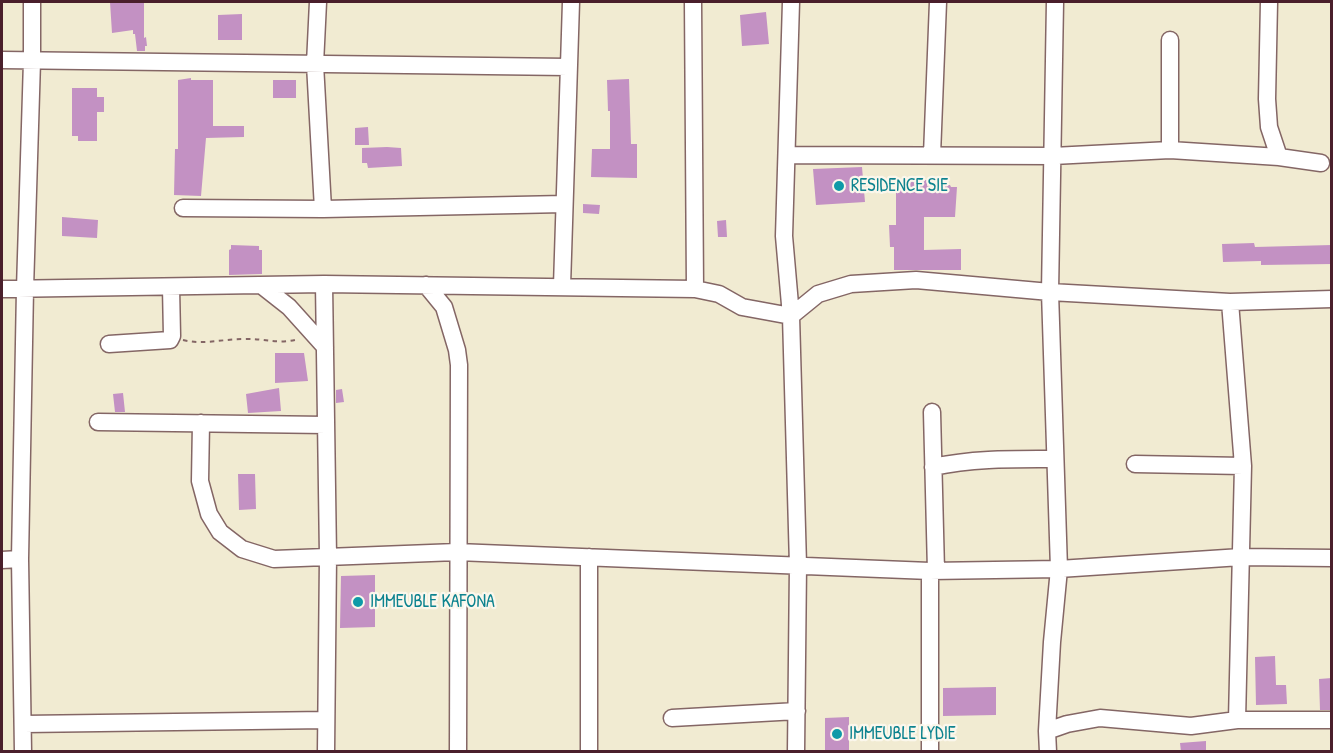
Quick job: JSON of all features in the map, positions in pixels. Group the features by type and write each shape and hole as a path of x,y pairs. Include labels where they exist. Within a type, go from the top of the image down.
{"street":[{"path":"23,752 20,559 32,2"},
{"path":"318,2 315,64 323,208"},
{"path":"561,286 571,2"},
{"path":"693,2 695,289"},
{"path":"791,2 784,236 791,316 798,565 796,752"},
{"path":"932,155 938,2"},
{"path":"1048,752 1052,642 1059,568 1050,292 1055,2"},
{"path":"1269,2 1267,99 1269,127 1279,157"},
{"path":"1170,40 1170,150"},
{"path":"2,60 568,67"},
{"path":"787,154 1053,156 1170,150 1279,157 1321,163"},
{"path":"183,208 564,204"},
{"path":"2,289 324,284 695,289 719,294 742,307 791,316 818,294 851,284 916,280 1050,292 1230,303 1332,299"},
{"path":"324,284 319,341 326,425 328,557 326,752"},
{"path":"261,285 289,307 319,341"},
{"path":"426,285 444,307 457,350 459,365 458,752"},
{"path":"109,344 170,340 172,336 171,287"},
{"path":"1230,303 1243,466 1237,720"},
{"path":"930,752 933,571 932,412"},
{"path":"98,422 326,425"},
{"path":"201,423 200,481 209,514 220,532 242,549 274,559 457,552 933,571 1059,568 1241,557 1332,558"},
{"path":"933,466 962,460 1055,459"},
{"path":"1135,464 1243,466"},
{"path":"589,557 589,752"},
{"path":"2,560 20,559"},
{"path":"672,718 797,711"},
{"path":"1047,731 1067,724 1100,718 1191,726 1237,720 1332,720"},
{"path":"24,724 326,720"}],"path":[{"path":"172,336 187,341 206,342 251,339 284,343 319,341"}],"building":[{"path":"110,2 144,2 144,38 146,37 147,46 145,46 145,51 137,51 133,30 112,33"},
{"path":"766,12 769,44 742,46 740,15"},
{"path":"242,14 242,40 218,40 218,15"},
{"path":"191,78 191,80 213,80 213,126 244,126 244,137 206,138 201,196 174,195 175,149 178,149 178,80"},
{"path":"629,79 631,144 637,144 637,178 591,177 592,149 610,149 607,80"},
{"path":"273,80 296,80 296,98 273,98"},
{"path":"72,88 97,88 97,97 104,97 104,112 97,112 97,141 78,141 78,136 72,136"},
{"path":"368,127 369,145 355,145 355,128"},
{"path":"362,148 401,148 402,166 368,168 367,163 362,163"},
{"name":"RESIDENCE SIE","path":"862,167 865,202 816,205 813,169"},
{"path":"908,180 927,180 927,186 957,187 955,217 924,217 924,250 961,249 961,270 894,270 894,247 890,247 889,225 896,225 896,186 909,186"},
{"path":"583,204 600,205 599,214 583,213"},
{"path":"62,217 98,220 97,238 62,236"},
{"path":"726,220 727,237 718,237 717,221"},
{"path":"1254,243 1255,247 1332,245 1332,264 1261,265 1261,261 1223,262 1222,244"},
{"path":"231,245 259,246 259,250 262,250 262,274 229,275"},
{"path":"275,353 304,353 308,381 275,383"},
{"path":"279,388 281,411 248,413 246,394"},
{"path":"342,389 344,402 336,403 336,390"},
{"path":"123,393 125,412 115,412 113,394"},
{"path":"238,474 255,474 256,509 239,510"},
{"name":"IMMEUBLE KAFONA","path":"375,575 375,627 340,628 341,576"},
{"path":"1275,656 1276,685 1286,685 1287,704 1256,705 1255,657"},
{"path":"1332,678 1332,710 1320,710 1319,679"},
{"path":"996,687 996,715 943,716 943,688"},
{"name":"IMMEUBLE LYDIE","path":"849,717 849,750 825,751 825,718"},
{"path":"1206,741 1206,752 1181,752 1180,743"}],"place":[{"name":"RESIDENCE SIE","path":"839,186"},
{"name":"IMMEUBLE KAFONA","path":"358,602"},
{"name":"IMMEUBLE LYDIE","path":"837,734"}]}
